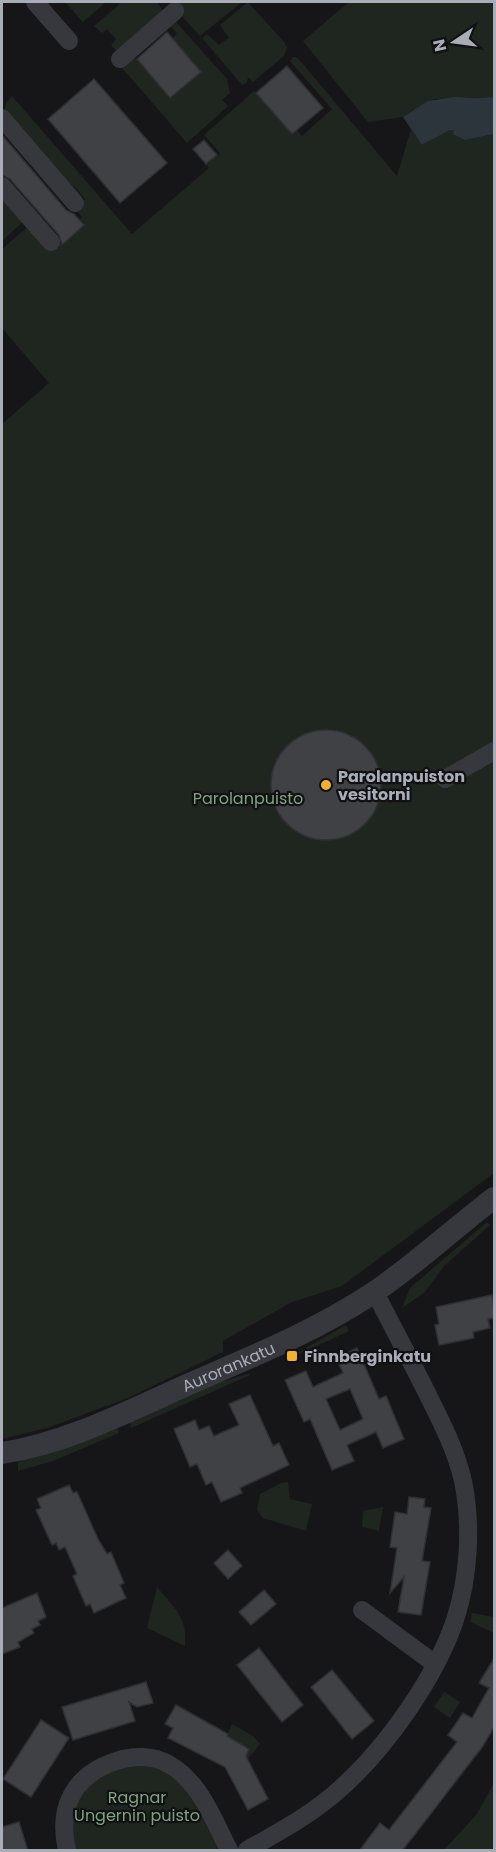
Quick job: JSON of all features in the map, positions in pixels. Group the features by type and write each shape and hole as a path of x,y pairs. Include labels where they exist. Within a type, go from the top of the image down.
{"street":[{"path":"35,2 69,41"},
{"path":"120,59 175,11"},
{"path":"2,118 75,203"},
{"path":"2,186 51,242"},
{"path":"445,779 495,751"},
{"name":"Aurorankatu","path":"2,1454 58,1439 120,1415 274,1347 345,1311 375,1292 495,1198"},
{"path":"247,1851 306,1815 341,1788 373,1756 423,1687 449,1637 456,1618 462,1588 468,1524 463,1483 445,1428 375,1292"},
{"path":"362,1610 435,1664"},
{"path":"66,1851 64,1820 69,1799 80,1783 85,1777 108,1764 137,1757 152,1758 170,1764 186,1777 201,1797 229,1851"}],"green space":[{"path":"65,2 106,2 83,22"},
{"path":"122,2 157,2 164,13 121,56 111,45 116,39 107,29 102,33 94,26"},
{"path":"169,2 242,2 200,36"},
{"path":"248,2 287,47 284,56 253,82 248,77 247,83 242,85 202,38 207,34 219,45 229,38 220,25"},
{"path":"349,2 494,2 494,97 434,99 403,117 368,122 303,41"},
{"path":"176,22 227,79 230,93 222,100 228,106 187,143 118,63 131,53 171,98 201,72 172,38 177,34 171,26"},
{"name":"Parolanpuisto","path":"293,57 297,57 397,176 411,129 422,145 450,130 454,130 465,140 494,134 494,1173 342,1286 290,1303 223,1341 223,1352 128,1398 47,1428 2,1439 2,424 49,383 2,328 2,249 31,224 49,230 62,245 84,225 80,220 82,217 75,208 85,199 74,186 69,190 4,112 6,103 12,96 132,234 209,168 206,164 220,153 204,135 254,91 292,134 297,130 302,136 332,109 290,61"},
{"path":"2,191 26,219 2,241"},
{"path":"487,1222 490,1225 444,1266 425,1292 402,1308 410,1288"},
{"path":"346,1325 349,1331 297,1355 297,1353"},
{"path":"250,1373 250,1375 131,1428 130,1422 208,1386"},
{"path":"117,1428 119,1433 53,1461 18,1471 18,1462"},
{"path":"288,1482 290,1499 312,1504 306,1531 263,1518 257,1510 260,1494 281,1483"},
{"path":"383,1507 379,1531 362,1527 363,1511"},
{"path":"157,1587 182,1620 185,1646 147,1628"},
{"path":"472,1613 494,1617 494,1633 470,1622"},
{"path":"444,1692 460,1702 450,1718 434,1707"},
{"path":"232,1724 253,1736 260,1744 247,1760 249,1749 227,1736"},
{"name":"Ragnar Ungernin puisto","path":"138,1764 163,1769 192,1794 216,1842 217,1850 73,1850 74,1810 89,1784 101,1774"},
{"path":"494,1783 494,1850 444,1850 477,1814"}],"shaded area":[{"path":"454,97 494,97 494,134 465,140 453,134 454,130 450,130 422,145 403,117 428,101"}],"building":[{"path":"167,32 201,72 170,98 137,59"},
{"path":"287,66 323,108 292,134 256,93"},
{"path":"94,79 167,163 120,203 48,119"},
{"path":"2,135 66,210 74,214 84,225 62,245 59,235 10,179 2,175"},
{"path":"204,140 217,155 206,164 193,149"},
{"name":"Parolanpuiston vesitorni","path":"326,730 347,734 365,746 377,764 381,785 377,806 365,824 347,836 326,840 305,836 287,824 275,806 271,785 275,764 287,746 305,734"},
{"path":"492,1295 495,1318 488,1319 490,1328 473,1332 474,1338 439,1345 435,1325 439,1324 436,1307"},
{"path":"357,1348 379,1399 386,1396 404,1439 383,1448 376,1432 347,1445 354,1461 332,1470 310,1419 304,1422 285,1380 306,1371 313,1387 343,1373 336,1358","holes":["350,1389 363,1419 340,1430 326,1399"]},
{"path":"250,1395 273,1446 279,1443 289,1465 240,1488 242,1493 221,1502 212,1482 206,1485 197,1464 190,1467 174,1429 195,1420 199,1430 209,1426 214,1436 239,1425 229,1404"},
{"path":"69,1485 73,1493 77,1492 107,1554 111,1552 124,1583 120,1585 126,1598 94,1613 90,1604 86,1606 73,1576 77,1574 65,1547 59,1550 56,1543 52,1545 36,1510 41,1508 37,1499"},
{"path":"409,1497 425,1499 424,1507 431,1508 422,1561 430,1562 421,1615 398,1612 404,1577 390,1593 397,1548 390,1547 395,1512 407,1514"},
{"path":"228,1550 242,1566 228,1579 214,1563"},
{"path":"264,1590 276,1604 251,1625 239,1612"},
{"path":"37,1593 46,1617 38,1621 40,1625 32,1629 34,1633 18,1642 20,1647 2,1654 2,1608"},
{"path":"259,1648 303,1705 282,1722 237,1665"},
{"path":"495,1657 495,1725 483,1746 402,1851 359,1851 380,1823 389,1830 457,1742 448,1735 463,1713 472,1718 489,1688 479,1683"},
{"path":"332,1670 374,1721 352,1739 311,1687"},
{"path":"146,1682 153,1703 137,1707 129,1702 135,1721 73,1740 62,1707"},
{"path":"176,1705 228,1734 227,1736 249,1749 246,1756 268,1799 248,1810 225,1767 168,1738 173,1728 165,1724"},
{"path":"41,1720 69,1738 31,1797 3,1779"},
{"path":"19,1822 28,1851 2,1851 2,1827"}],"place":[{"name":"Parolanpuiston vesitorni","path":"326,785"},
{"name":"Finnberginkatu","path":"292,1356"}]}
